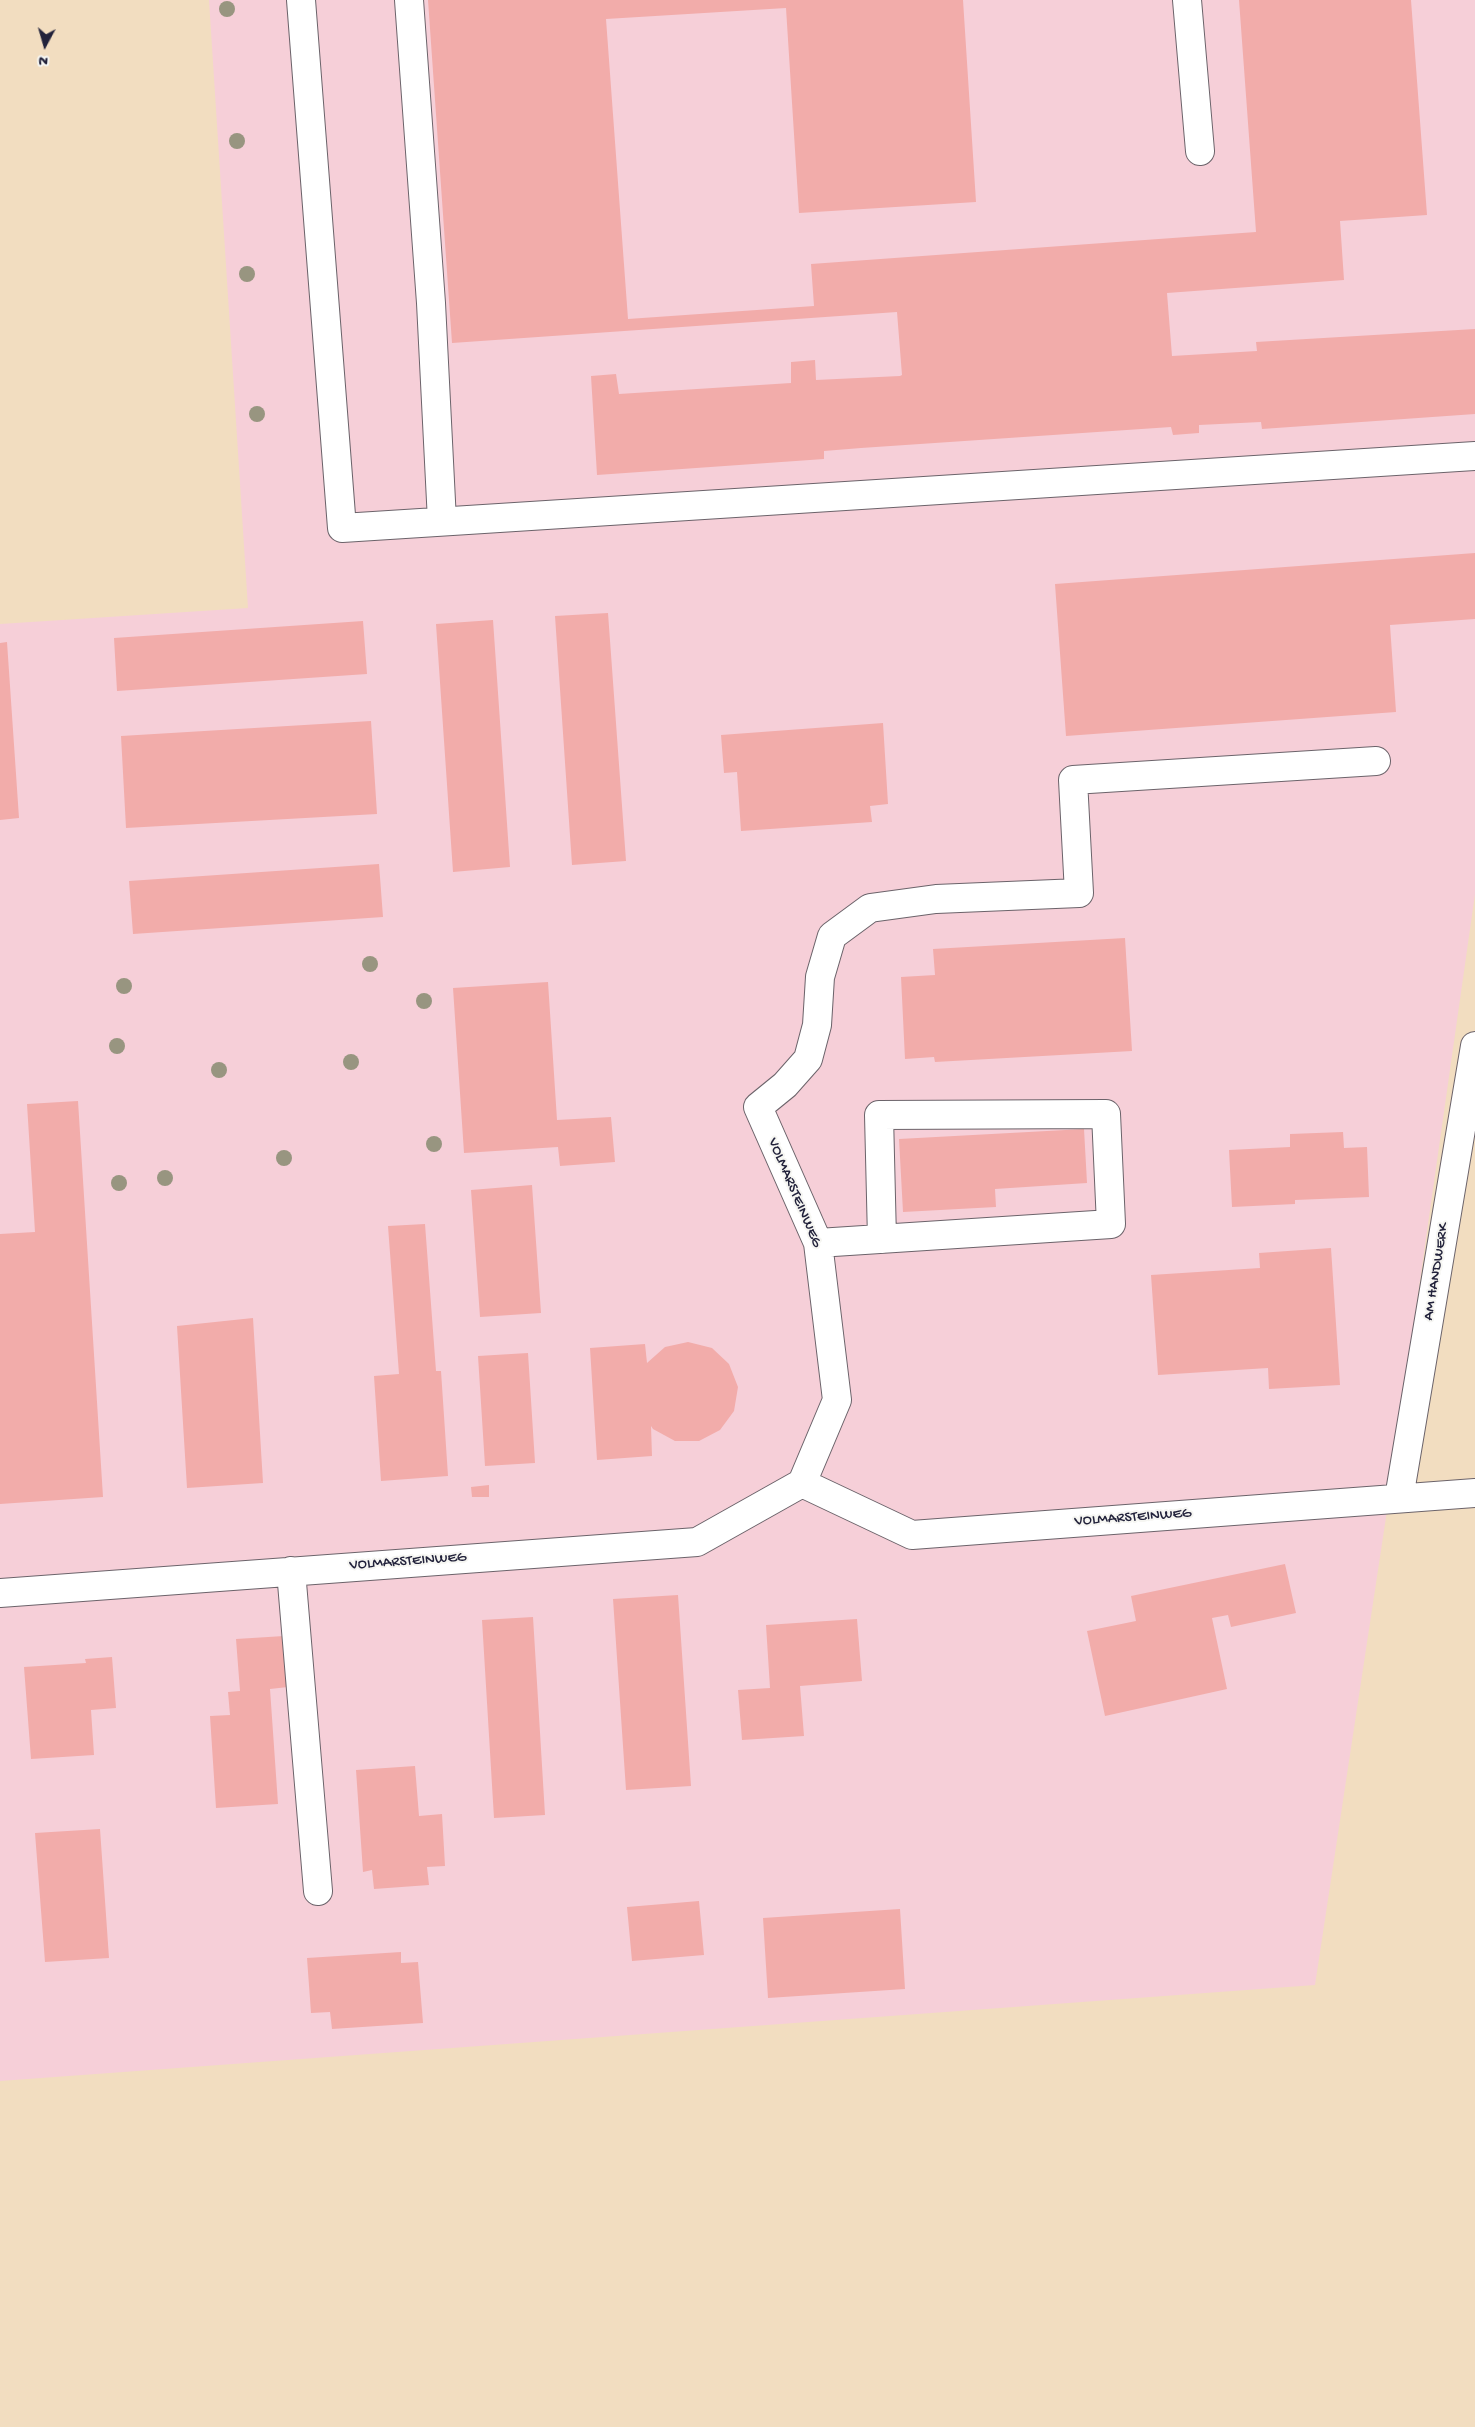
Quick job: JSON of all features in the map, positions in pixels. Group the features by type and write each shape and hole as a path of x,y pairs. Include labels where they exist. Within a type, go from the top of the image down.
{"street":[{"path":"301,0 342,528 1475,456"},
{"path":"409,0 431,303 442,522"},
{"path":"1187,0 1200,151"},
{"name":"VOLMARSTEINWEG","path":"0,1592 697,1542 802,1483 837,1400 818,1243 758,1107 785,1085 808,1060 817,1025 820,977 832,936 870,908 936,899 1079,893 1073,780 1376,761"},
{"name":"AM HANDWERK","path":"1399,1498 1475,1046"},
{"path":"818,1243 882,1239 1111,1224 1106,1114 879,1115 882,1239"},
{"name":"VOLMARSTEINWEG","path":"802,1483 912,1535 1475,1493"},
{"path":"291,1571 318,1891"}],"shaded area":[{"path":"209,0 1475,0 1475,894 1390,1491 1315,1985 0,2081 0,624 248,608"}],"building":[{"path":"428,0 963,0 976,202 799,213 786,8 606,19 628,319 814,306 811,264 1256,232 1239,0 1411,0 1427,215 1340,221 1344,280 1167,293 1172,356 1257,351 1256,342 1475,329 1475,414 1262,429 1261,422 1199,425 1199,433 1173,435 1171,427 861,448 824,451 824,459 597,475 591,376 616,374 619,394 791,383 791,362 815,360 816,380 900,376 902,375 897,312 452,343"},
{"path":"1475,553 1475,619 1390,625 1396,712 1066,736 1055,584"},
{"path":"608,613 626,861 572,865 555,616"},
{"path":"493,620 510,867 453,872 436,624"},
{"path":"363,621 367,674 117,691 114,638"},
{"path":"7,642 19,818 0,820 0,643"},
{"path":"371,721 377,814 126,828 121,736"},
{"path":"883,723 888,804 870,806 872,822 741,831 737,772 724,773 721,735"},
{"path":"379,864 383,917 133,934 129,881"},
{"path":"1125,938 1132,1051 935,1062 934,1057 905,1059 901,977 935,975 933,949"},
{"path":"548,982 557,1120 611,1117 615,1162 560,1166 558,1147 464,1153 453,988"},
{"path":"78,1101 103,1497 0,1504 0,1234 35,1232 27,1104"},
{"path":"1084,1129 1087,1183 995,1189 996,1207 903,1212 899,1139"},
{"path":"1343,1132 1344,1148 1367,1147 1369,1197 1295,1200 1295,1204 1232,1207 1229,1150 1290,1147 1290,1134"},
{"path":"532,1185 541,1313 480,1317 471,1190"},
{"path":"425,1224 436,1371 441,1371 448,1476 381,1481 374,1376 399,1374 388,1226"},
{"path":"1331,1248 1340,1385 1269,1389 1268,1368 1158,1375 1151,1275 1260,1268 1259,1253"},
{"path":"253,1318 263,1483 187,1488 177,1326"},
{"path":"688,1342 712,1348 729,1364 738,1387 734,1411 720,1430 699,1441 675,1441 651,1426 652,1456 597,1460 590,1348 645,1344 647,1363 665,1347"},
{"path":"528,1353 535,1463 485,1466 478,1356"},
{"path":"489,1485 489,1497 472,1497 471,1487"},
{"path":"1285,1564 1296,1613 1231,1627 1228,1615 1212,1618 1227,1689 1105,1716 1087,1631 1136,1621 1131,1596"},
{"path":"678,1595 691,1786 626,1790 613,1599"},
{"path":"533,1617 545,1815 494,1818 482,1620"},
{"path":"857,1619 862,1681 800,1686 804,1736 742,1740 738,1690 770,1688 766,1625"},
{"path":"284,1636 288,1687 270,1689 278,1804 216,1808 210,1716 230,1715 228,1692 240,1691 236,1639"},
{"path":"112,1657 116,1708 91,1710 94,1755 31,1759 24,1667 86,1663 85,1659"},
{"path":"415,1766 419,1816 442,1814 445,1866 427,1867 429,1885 374,1889 372,1870 363,1872 356,1770"},
{"path":"100,1829 109,1958 45,1962 35,1833"},
{"path":"699,1901 704,1955 632,1961 627,1907"},
{"path":"900,1909 905,1989 768,1998 763,1918"},
{"path":"401,1952 401,1963 418,1962 423,2023 332,2029 330,2012 311,2013 307,1958"}]}
